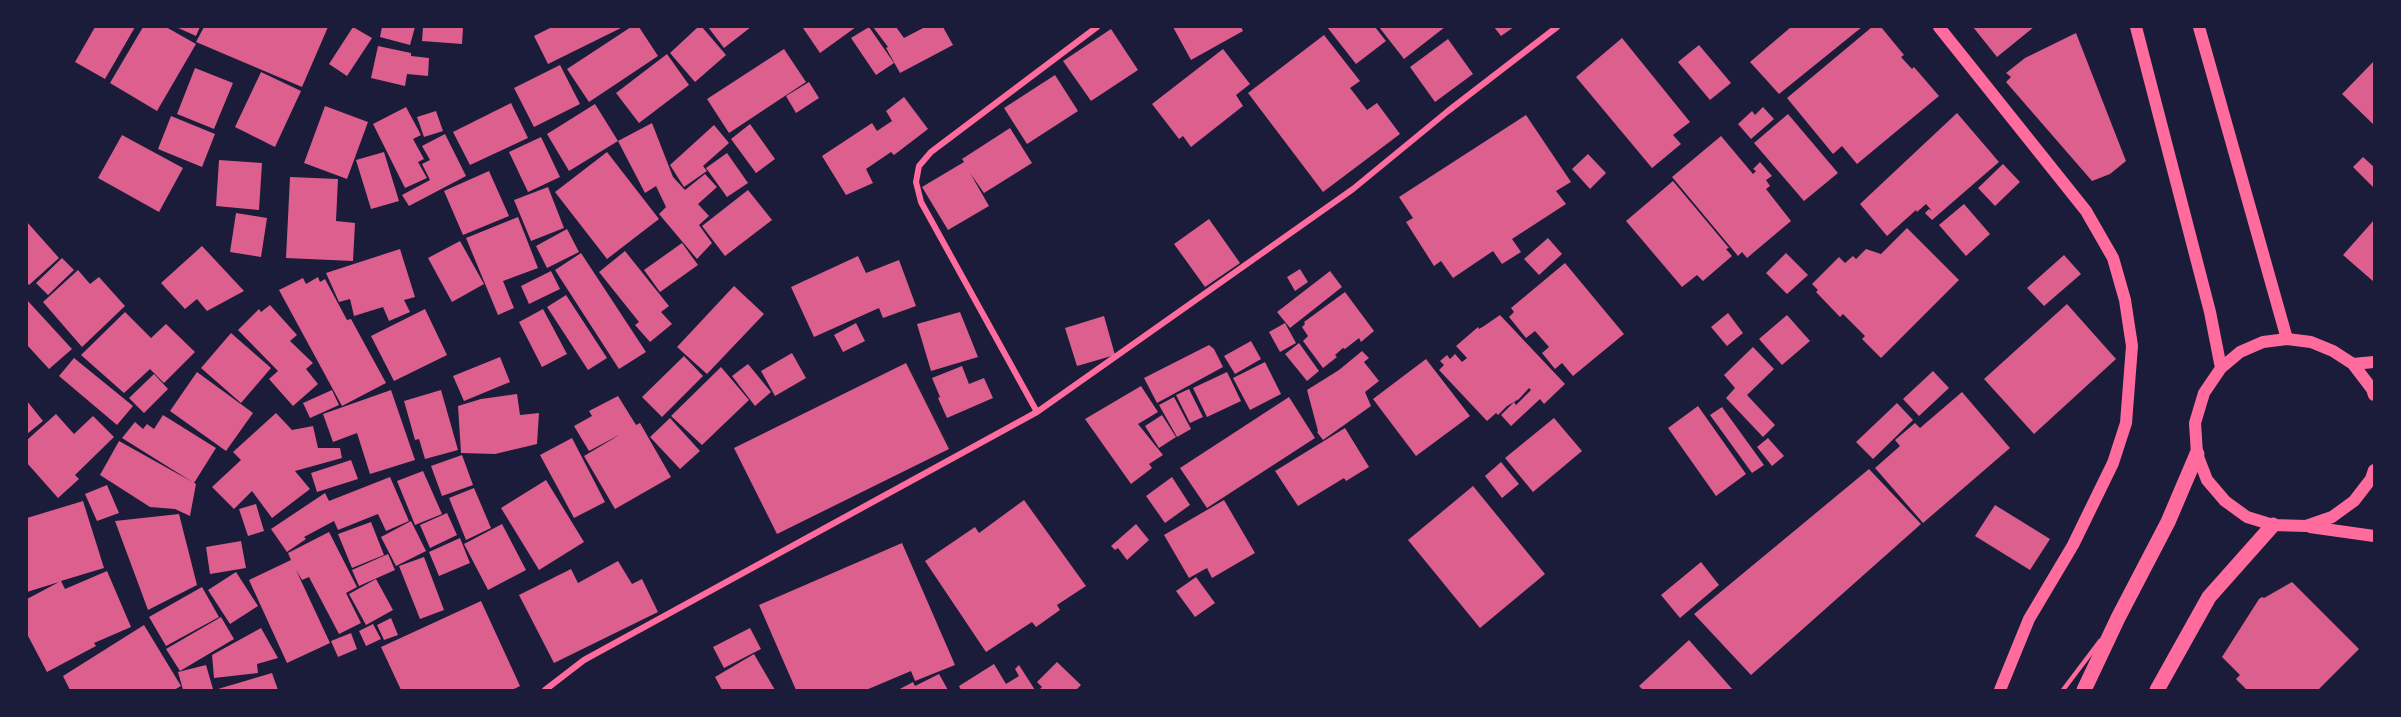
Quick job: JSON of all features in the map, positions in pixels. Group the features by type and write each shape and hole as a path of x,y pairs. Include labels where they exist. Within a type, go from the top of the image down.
{"main road":[{"path":"1939,27 2086,212 2113,258 2125,300 2132,346 2126,423 2113,463 2073,545 2030,620 2000,690"},
{"path":"2136,27 2210,312 2221,368"},
{"path":"2199,27 2287,339"},
{"path":"2374,395 2353,364 2333,351 2311,342 2287,339 2263,342 2240,352 2221,368 2204,393 2195,423 2197,454 2207,480 2225,501 2247,517 2273,525 2306,526 2374,536"},
{"path":"2353,364 2374,362"},
{"path":"2084,690 2168,522 2197,454"},
{"path":"2306,526 2332,517 2354,501 2373,478"},
{"path":"2157,690 2209,597 2273,525"}],"street":[{"path":"1037,412 921,202 916,182 919,166 931,152 1097,27"},
{"path":"546,690 584,660 1037,412 1353,189 1448,111 1557,27"}],"lane":[{"path":"2063,690 2118,618"}],"building":[{"path":"95,27 135,27 105,79 75,62"},
{"path":"143,27 166,27 196,44 157,111 110,83"},
{"path":"176,27 200,27 196,36"},
{"path":"204,27 328,27 302,87 196,42"},
{"path":"353,27 372,38 347,76 329,64"},
{"path":"382,27 415,27 410,45 380,37"},
{"path":"423,27 463,27 462,44 422,41"},
{"path":"552,27 623,27 548,64 534,36"},
{"path":"631,27 639,27 658,56 589,102 567,69"},
{"path":"698,27 702,27 726,55 695,82 670,53"},
{"path":"708,27 751,27 724,48"},
{"path":"856,27 820,53 803,28"},
{"path":"869,27 894,63 876,75 851,38"},
{"path":"873,27 896,27 904,38 925,27 943,27 953,45 900,73 886,48 888,47"},
{"path":"1173,27 1241,27 1243,31 1191,60"},
{"path":"1327,27 1375,27 1386,41 1356,64"},
{"path":"1379,27 1445,27 1404,59"},
{"path":"1494,27 1514,27 1501,36"},
{"path":"1791,27 1862,27 1779,94 1750,62"},
{"path":"1872,27 1881,27 1904,55 1901,57 1912,69 1914,67 1939,96 1857,164 1842,146 1833,154 1787,98"},
{"path":"1973,27 2034,27 1997,57"},
{"path":"1111,29 1138,70 1091,101 1063,61"},
{"path":"2076,33 2126,161 2110,174 2092,181 2006,82 2011,77 2006,73 2025,58"},
{"path":"1324,35 1360,81 1350,88 1367,110 1377,103 1400,134 1323,192 1248,93"},
{"path":"1622,38 1690,122 1673,135 1681,144 1652,168 1576,77"},
{"path":"1448,39 1473,74 1435,102 1410,67"},
{"path":"1699,45 1731,83 1710,100 1678,62"},
{"path":"378,46 411,53 411,56 429,58 428,76 407,74 405,86 371,78"},
{"path":"784,49 806,82 729,133 707,99"},
{"path":"1223,49 1250,84 1236,95 1243,106 1191,147 1183,136 1179,139 1152,104"},
{"path":"667,54 689,85 639,123 616,93"},
{"path":"2374,61 2374,125 2342,94"},
{"path":"560,65 580,104 534,127 514,88"},
{"path":"195,68 233,83 214,129 177,114"},
{"path":"261,72 301,91 275,147 235,127"},
{"path":"1055,75 1078,111 1027,144 1004,108"},
{"path":"809,82 819,98 796,113 786,96"},
{"path":"904,97 928,129 894,155 891,152 866,169 873,183 846,195 822,156 872,123 877,131 892,121 886,111"},
{"path":"511,103 528,138 470,165 453,132"},
{"path":"595,104 618,141 569,171 547,134"},
{"path":"325,106 368,122 347,179 304,163"},
{"path":"406,107 421,135 413,139 424,159 418,162 427,178 405,188 373,124"},
{"path":"1763,107 1774,119 1751,139 1738,124 1752,111 1755,115"},
{"path":"436,111 443,131 424,137 417,117"},
{"path":"1957,113 1999,162 1932,220 1925,213 1929,209 1932,211 1926,204 1887,236 1860,204"},
{"path":"1788,114 1838,173 1804,201 1754,143"},
{"path":"1526,115 1571,182 1556,191 1566,204 1512,239 1521,252 1502,264 1493,251 1453,278 1441,261 1434,266 1406,222 1413,218 1399,197"},
{"path":"171,116 215,134 202,167 158,149"},
{"path":"652,123 673,177 685,190 705,174 717,187 698,204 709,216 699,225 712,243 697,259 659,214 666,207 656,186 645,193 618,141"},
{"path":"750,124 775,159 756,173 731,139"},
{"path":"714,125 729,143 703,166 707,171 684,187 670,165"},
{"path":"1010,128 1032,163 984,193 970,173 989,206 948,230 922,187 964,162 962,159"},
{"path":"445,134 466,176 409,206 402,195 430,180 422,164 430,160 422,146"},
{"path":"122,135 183,168 159,212 98,178"},
{"path":"1721,136 1753,174 1756,171 1753,169 1760,162 1772,176 1766,180 1770,186 1766,189 1791,221 1747,258 1742,252 1738,256 1672,177"},
{"path":"541,137 560,177 528,192 509,152"},
{"path":"384,152 399,201 371,209 356,160"},
{"path":"607,152 659,219 607,259 555,192"},
{"path":"727,153 748,183 727,197 706,168"},
{"path":"1588,154 1606,173 1590,189 1572,169"},
{"path":"2363,157 2374,167 2374,188 2353,167"},
{"path":"219,160 262,163 259,210 216,206"},
{"path":"2003,164 2020,182 1995,206 1978,188"},
{"path":"489,171 509,216 463,235 444,191"},
{"path":"290,177 338,179 336,221 355,223 353,261 286,258"},
{"path":"1673,181 1729,248 1726,249 1732,256 1703,281 1697,275 1682,287 1626,221"},
{"path":"548,187 564,228 531,241 514,200"},
{"path":"748,190 772,220 725,256 702,226"},
{"path":"1964,204 1990,234 1966,256 1939,225"},
{"path":"236,213 267,218 261,257 230,252"},
{"path":"518,217 538,268 503,281 514,308 498,315 466,238"},
{"path":"1209,219 1240,263 1205,287 1174,244"},
{"path":"2374,220 2374,282 2343,255"},
{"path":"27,222 59,258 29,285 27,283"},
{"path":"1907,228 1959,280 1881,358 1862,339 1865,336 1843,314 1840,317 1816,292 1818,290 1812,284 1839,257 1845,263 1853,256 1856,259 1866,249 1881,254"},
{"path":"567,229 579,252 547,268 536,246"},
{"path":"1548,238 1562,254 1539,275 1524,259"},
{"path":"460,241 484,284 452,302 428,258"},
{"path":"682,243 698,265 660,292 644,270"},
{"path":"202,246 244,291 207,311 197,299 185,309 161,283"},
{"path":"400,249 415,297 404,300 410,312 389,321 383,307 354,316 350,299 339,302 326,273"},
{"path":"625,251 669,306 661,312 672,324 650,342 635,325 639,322 599,272"},
{"path":"581,253 646,352 619,369 555,270"},
{"path":"1786,253 1808,275 1787,294 1766,273"},
{"path":"2064,255 2081,274 2044,306 2027,288"},
{"path":"858,256 866,273 899,260 916,306 883,318 879,308 814,337 791,287"},
{"path":"62,258 74,270 48,295 36,283"},
{"path":"1565,263 1624,334 1573,376 1562,363 1555,369 1542,353 1549,347 1535,331 1526,338 1509,317 1514,312 1511,308"},
{"path":"1300,269 1308,282 1295,291 1287,277"},
{"path":"78,270 90,284 99,277 125,306 82,347 43,302"},
{"path":"551,271 560,289 529,304 521,286"},
{"path":"1330,271 1342,287 1290,328 1277,312"},
{"path":"318,277 320,282 325,279 347,320 351,319 386,383 342,406 279,290 303,278 306,284"},
{"path":"734,286 764,314 707,374 677,347"},
{"path":"1345,292 1374,331 1361,342 1359,338 1345,349 1343,348 1335,355 1337,357 1323,368 1303,341 1308,336 1302,327 1304,322"},
{"path":"566,295 607,358 588,370 547,307"},
{"path":"27,300 72,349 49,369 27,345"},
{"path":"2067,304 2116,359 2034,434 1984,379"},
{"path":"270,305 297,335 290,341 313,363 306,369 318,384 293,406 269,379 278,371 238,330 259,309 261,312"},
{"path":"425,309 447,355 394,381 371,336"},
{"path":"543,309 567,354 542,367 519,322"},
{"path":"125,312 151,338 166,324 195,352 164,383 150,369 124,393 81,355"},
{"path":"960,312 978,357 931,371 917,324"},
{"path":"1728,313 1743,333 1727,346 1711,327"},
{"path":"1500,315 1565,384 1544,404 1540,399 1511,426 1501,415 1514,402 1516,405 1531,390 1529,388 1519,399 1507,406 1498,415 1496,413 1487,421 1439,370 1444,365 1440,361 1447,355 1450,359 1455,354 1462,362 1467,358 1456,346 1478,327 1479,329"},
{"path":"1787,315 1810,341 1782,365 1759,339"},
{"path":"1104,316 1115,355 1077,366 1065,328"},
{"path":"856,323 865,341 843,352 834,335"},
{"path":"1285,323 1296,343 1280,352 1269,332"},
{"path":"231,333 271,368 241,403 201,368"},
{"path":"1251,341 1261,359 1235,374 1224,356"},
{"path":"1299,343 1319,371 1307,381 1285,354"},
{"path":"1209,345 1214,349 1223,367 1157,403 1144,378"},
{"path":"1753,347 1774,369 1747,395 1775,425 1763,437 1726,398 1735,388 1724,375"},
{"path":"1362,351 1369,358 1364,362 1379,381 1365,392 1371,406 1323,440 1317,432 1307,390 1339,370"},
{"path":"792,353 806,378 775,396 761,371"},
{"path":"684,356 703,376 662,417 642,397"},
{"path":"500,357 510,382 464,401 453,376"},
{"path":"74,358 133,406 117,425 59,376"},
{"path":"1426,359 1470,416 1416,456 1373,399"},
{"path":"1265,362 1281,394 1250,410 1233,378"},
{"path":"906,363 949,449 777,534 734,448"},
{"path":"748,364 771,392 755,406 732,376"},
{"path":"962,366 969,384 984,378 993,398 947,418 932,378"},
{"path":"721,367 749,400 702,445 671,416"},
{"path":"1933,371 1949,388 1919,416 1903,399"},
{"path":"197,372 253,413 226,451 170,411"},
{"path":"1227,372 1241,401 1207,417 1193,388"},
{"path":"154,374 168,389 144,413 129,398"},
{"path":"1141,386 1158,412 1138,424 1163,455 1149,464 1152,468 1131,484 1085,419"},
{"path":"1189,389 1203,417 1190,423 1176,395"},
{"path":"332,390 339,405 310,418 303,403"},
{"path":"391,390 415,460 370,474 357,433 333,442 323,414"},
{"path":"441,390 458,450 425,459 419,439 415,440 404,401"},
{"path":"1962,392 2010,448 1923,523 1875,468 1900,446 1895,440 1915,423 1920,428"},
{"path":"517,394 520,415 539,413 537,444 495,454 461,453 458,406 481,399"},
{"path":"618,396 636,425 640,423 671,477 615,509 584,456 621,434 589,451 574,426 592,416 589,411"},
{"path":"1174,397 1191,429 1177,437 1159,405"},
{"path":"1289,397 1315,438 1207,508 1180,468"},
{"path":"27,401 43,421 27,434"},
{"path":"1897,403 1913,420 1873,459 1856,442"},
{"path":"1698,406 1746,474 1716,496 1668,428"},
{"path":"1722,407 1764,465 1752,473 1710,415"},
{"path":"276,413 292,430 313,426 318,448 340,448 342,458 295,471 310,489 272,518 252,491 234,509 212,487 241,460 233,452"},
{"path":"56,414 74,434 93,416 114,437 75,475 79,479 58,498 27,463 27,440"},
{"path":"163,415 216,448 194,483 122,438 135,422 143,429 147,424 154,429"},
{"path":"1162,415 1176,437 1159,448 1145,426"},
{"path":"670,418 700,451 680,469 650,437"},
{"path":"1554,418 1582,451 1533,492 1505,458"},
{"path":"1345,428 1369,467 1346,481 1344,478 1298,506 1275,471"},
{"path":"572,438 605,502 574,518 540,455"},
{"path":"1768,438 1784,456 1772,466 1757,447"},
{"path":"119,441 196,484 190,516 175,509 150,507 100,475"},
{"path":"462,455 473,485 442,496 431,466"},
{"path":"351,460 358,479 317,492 311,473"},
{"path":"1501,462 1519,484 1502,498 1485,476"},
{"path":"1869,469 1921,524 1751,675 1694,614"},
{"path":"423,471 442,514 415,525 397,481"},
{"path":"390,477 409,521 386,531 378,514 338,530 334,521 304,537 306,539 287,552 271,529 325,493 329,501"},
{"path":"1172,477 1190,505 1165,523 1146,496"},
{"path":"546,480 584,542 539,570 501,508"},
{"path":"107,485 119,513 97,521 85,494"},
{"path":"1473,486 1545,574 1480,628 1408,540"},
{"path":"474,488 491,528 466,540 449,498"},
{"path":"1024,500 1086,586 1057,605 1060,610 1036,627 1032,622 986,652 925,561 975,527 979,533"},
{"path":"1224,500 1255,553 1212,578 1207,568 1189,578 1164,535"},
{"path":"83,501 104,568 61,581 65,589 107,571 131,627 94,643 96,646 47,672 27,634 27,599 59,582 27,592 27,518"},
{"path":"256,504 264,531 248,536 239,509"},
{"path":"1995,505 2050,539 2030,570 1975,536"},
{"path":"447,513 457,535 430,548 420,525"},
{"path":"179,514 197,585 148,610 115,521"},
{"path":"411,521 426,551 396,566 381,537"},
{"path":"371,522 384,555 352,568 338,534"},
{"path":"502,524 526,570 488,590 464,544"},
{"path":"1136,524 1149,540 1127,560 1118,548 1115,550 1111,546"},
{"path":"329,532 357,587 346,593 361,623 339,634 309,577 302,580 296,570 330,643 287,663 249,580 291,560 288,553"},
{"path":"460,538 470,563 439,576 429,552"},
{"path":"241,541 246,568 210,574 206,547"},
{"path":"902,543 955,665 915,681 911,671 866,690 796,690 759,605"},
{"path":"388,554 395,570 359,586 352,570"},
{"path":"424,557 444,610 420,619 399,566"},
{"path":"618,561 632,584 642,579 658,612 554,663 519,595 571,569 578,583"},
{"path":"1701,562 1719,585 1680,618 1661,595"},
{"path":"236,572 258,606 230,624 208,590"},
{"path":"1196,577 1215,603 1195,617 1176,591"},
{"path":"376,579 393,610 366,625 349,594"},
{"path":"2292,582 2359,649 2318,690 2247,690 2236,679 2240,675 2222,657 2259,599"},
{"path":"202,587 219,617 166,646 149,617"},
{"path":"481,601 520,686 512,690 401,690 381,647"},
{"path":"221,617 234,639 180,671 166,649"},
{"path":"391,618 398,635 384,640 377,625"},
{"path":"373,624 381,639 366,646 359,631"},
{"path":"144,625 181,686 174,690 70,690 63,676"},
{"path":"261,628 278,658 257,664 258,673 214,678 212,655"},
{"path":"750,628 761,649 724,668 713,647"},
{"path":"351,633 357,649 338,657 331,641"},
{"path":"1689,640 1733,690 1643,690 1639,686"},
{"path":"754,654 775,690 722,690 715,677"},
{"path":"1057,662 1081,685 1076,690 1039,690 1042,687 1037,682"},
{"path":"994,664 1006,684 1019,676 1015,669 1019,665 1035,690 961,690 959,686"},
{"path":"206,665 213,689 183,690 178,672"},
{"path":"272,673 278,690 218,690 218,689"},
{"path":"939,674 948,690 898,690 913,682 915,686"}]}
